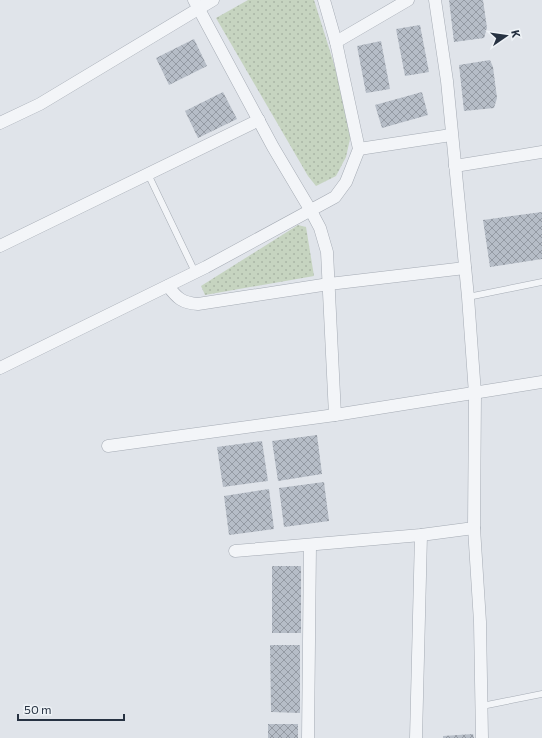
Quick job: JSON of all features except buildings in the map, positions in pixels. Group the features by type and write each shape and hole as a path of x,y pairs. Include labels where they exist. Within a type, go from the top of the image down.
{"street":[{"path":"0,123 40,104 196,4 214,0"},
{"path":"0,368 196,272 335,197 346,182 358,149 336,42 324,0"},
{"path":"336,42 408,0"},
{"path":"435,0 447,82 468,297 475,394 474,528 480,622 482,738"},
{"path":"196,4 320,228 327,252 336,414"},
{"path":"0,246 259,120"},
{"path":"358,149 451,135"},
{"path":"455,166 542,152"},
{"path":"168,286 180,300 187,304 198,304 329,284 465,268"},
{"path":"108,446 475,394 542,382"},
{"path":"235,551 421,536 474,528"},
{"path":"416,738 421,536"},
{"path":"308,738 310,545"}],"lane":[{"path":"148,174 196,272"},
{"path":"468,297 542,282"},
{"path":"482,706 542,694"}],"green space":[{"path":"248,0 314,0 353,125 346,157 336,176 316,186 308,176 216,18"},
{"path":"298,225 306,227 314,276 205,295 201,286"}]}
